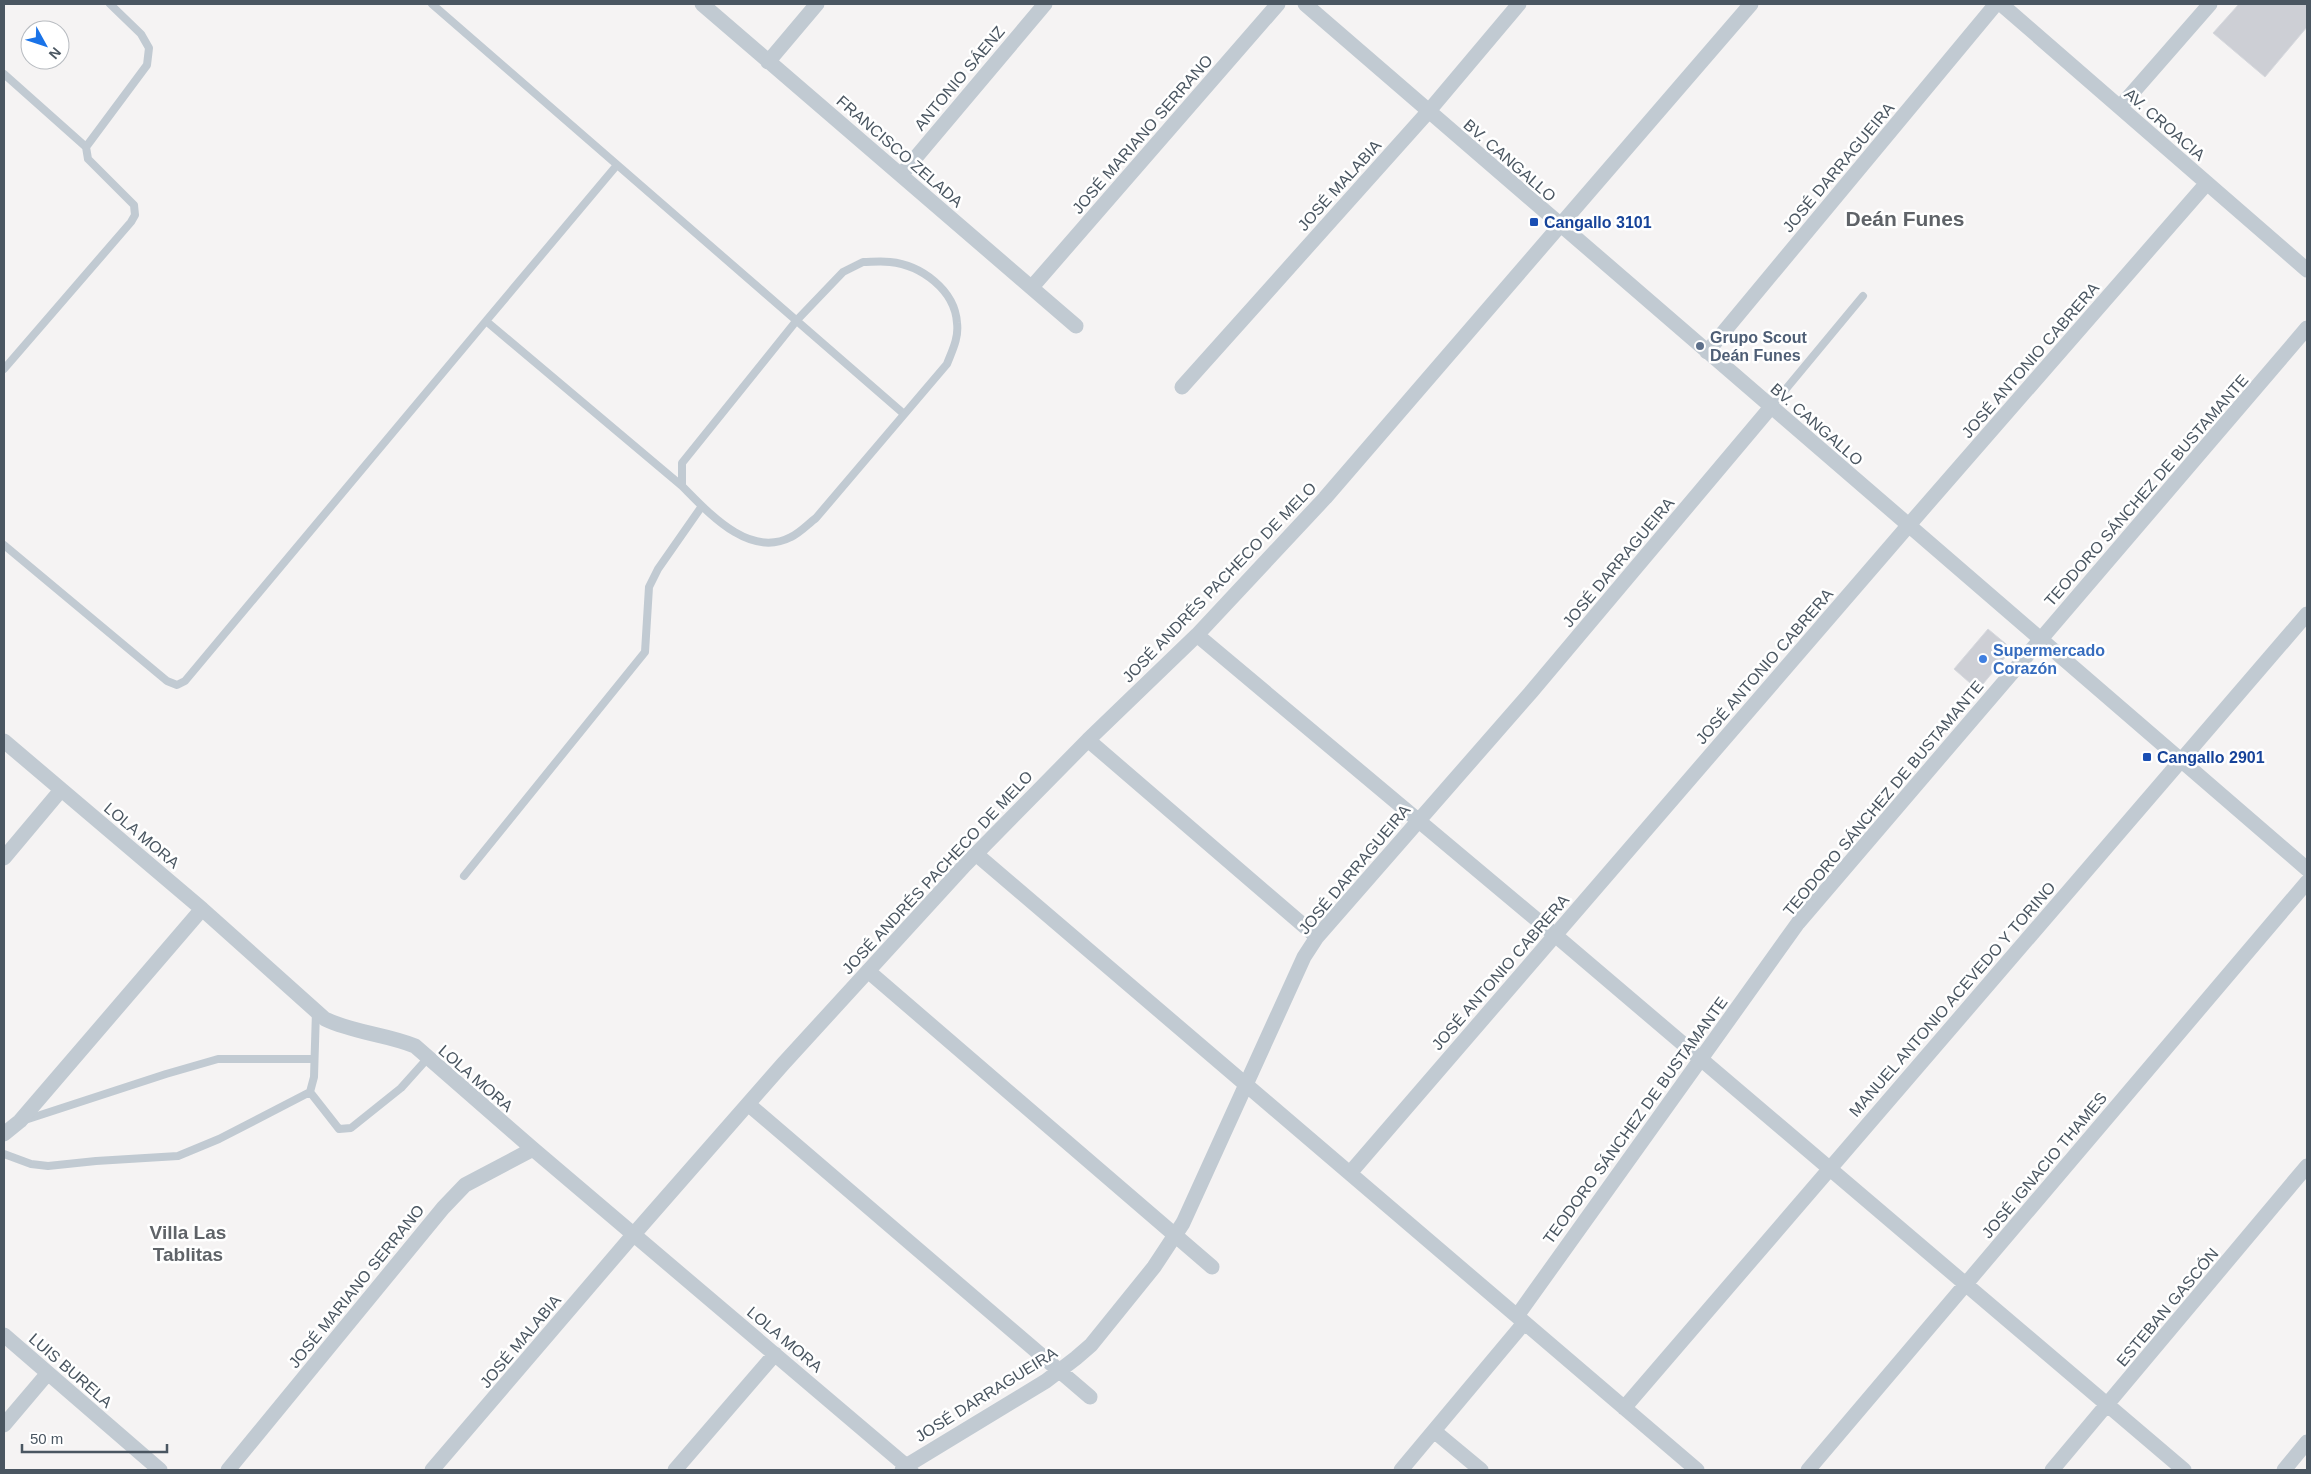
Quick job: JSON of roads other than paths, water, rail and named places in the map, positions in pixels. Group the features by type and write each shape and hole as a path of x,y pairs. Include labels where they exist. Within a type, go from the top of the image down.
{"street":[{"name":"FRANCISCO ZELADA","path":"702,4 1076,326"},
{"path":"768,62 817,4"},
{"name":"ANTONIO SÁENZ","path":"900,175 1045,4"},
{"name":"JOSÉ MARIANO SERRANO","path":"1032,287 1278,4"},
{"name":"BV. CANGALLO","path":"1305,4 2307,869"},
{"name":"JOSÉ MALABIA","path":"1182,387 1428,112 1519,4"},
{"name":"JOSÉ ANDRÉS PACHECO DE MELO","path":"634,1234 748,1104 976,854 1088,740 1197,635 1326,498 1751,4"},
{"name":"JOSÉ DARRAGUEIRA","path":"1707,352 1996,4"},
{"name":"AV. CROACIA","path":"2000,4 2307,270"},
{"path":"2120,107 2210,4"},
{"name":"JOSÉ ANTONIO CABRERA","path":"1350,1173 1908,526 2207,183"},
{"name":"TEODORO SÁNCHEZ DE BUSTAMANTE","path":"1401,1470 1521,1320 1701,1059 1798,923 2307,328"},
{"name":"JOSÉ DARRAGUEIRA","path":"907,1469 1046,1381 1091,1345 1154,1267 1183,1223 1304,957 1316,937 1532,691 1771,407"},
{"name":"MANUEL ANTONIO ACEVEDO Y TORINO","path":"1624,1408 2307,614"},
{"path":"1197,635 1555,935 2184,1470"},
{"path":"1088,740 1316,937"},
{"name":"LOLA MORA","path":"4,741 202,909 325,1019 343,1028 401,1040 415,1046 427,1059 775,1354 907,1469"},
{"path":"4,858 61,790"},
{"path":"976,854 1697,1470"},
{"name":"JOSÉ IGNACIO THAMES","path":"1808,1470 2307,882"},
{"path":"4,1134 20,1121 202,909"},
{"path":"868,971 1212,1267"},
{"path":"748,1104 1090,1397"},
{"name":"JOSÉ MARIANO SERRANO","path":"228,1470 443,1208 465,1185 533,1149"},
{"name":"ESTEBAN GASCÓN","path":"2052,1470 2307,1166"},
{"name":"JOSÉ MALABIA","path":"432,1470 634,1234"},
{"name":"LUIS BURELA","path":"4,1335 160,1470"},
{"path":"675,1470 775,1354"},
{"path":"4,1425 48,1373"},
{"path":"1434,1431 1481,1470"},
{"path":"2284,1470 2307,1442"}],"lane":[{"path":"86,147 147,65 149,48 141,34 110,4"},
{"path":"432,4 904,414"},
{"path":"4,74 86,147 88,159 134,205 135,214 131,222 4,369"},
{"path":"4,545 167,682 177,685 185,681 617,165"},
{"path":"486,321 682,486 728,528 757,541 776,541 791,537 816,518 947,364 956,342 957,323 952,301 937,284 914,268 890,262 863,262 843,272 797,320 691,450 682,463 682,486"},
{"path":"1771,407 1863,296"},
{"path":"464,876 645,652 649,587 658,569 702,506"},
{"path":"4,1154 32,1164 48,1166 96,1160 178,1156 219,1139 310,1092 314,1077 316,1010"},
{"path":"20,1121 218,1059 314,1059"},
{"path":"310,1092 339,1129 351,1128 401,1088 427,1059"}],"place":[{"name":"Cangallo 3101","path":"1534,222"},
{"name":"Grupo Scout Deán Funes","path":"1700,346"},
{"name":"Supermercado Corazón","path":"1983,659"},
{"name":"Cangallo 2901","path":"2147,757"}],"district":[{"name":"Deán Funes","path":"1905,219"},
{"name":"Villa Las Tablitas","path":"188,1243"}]}
